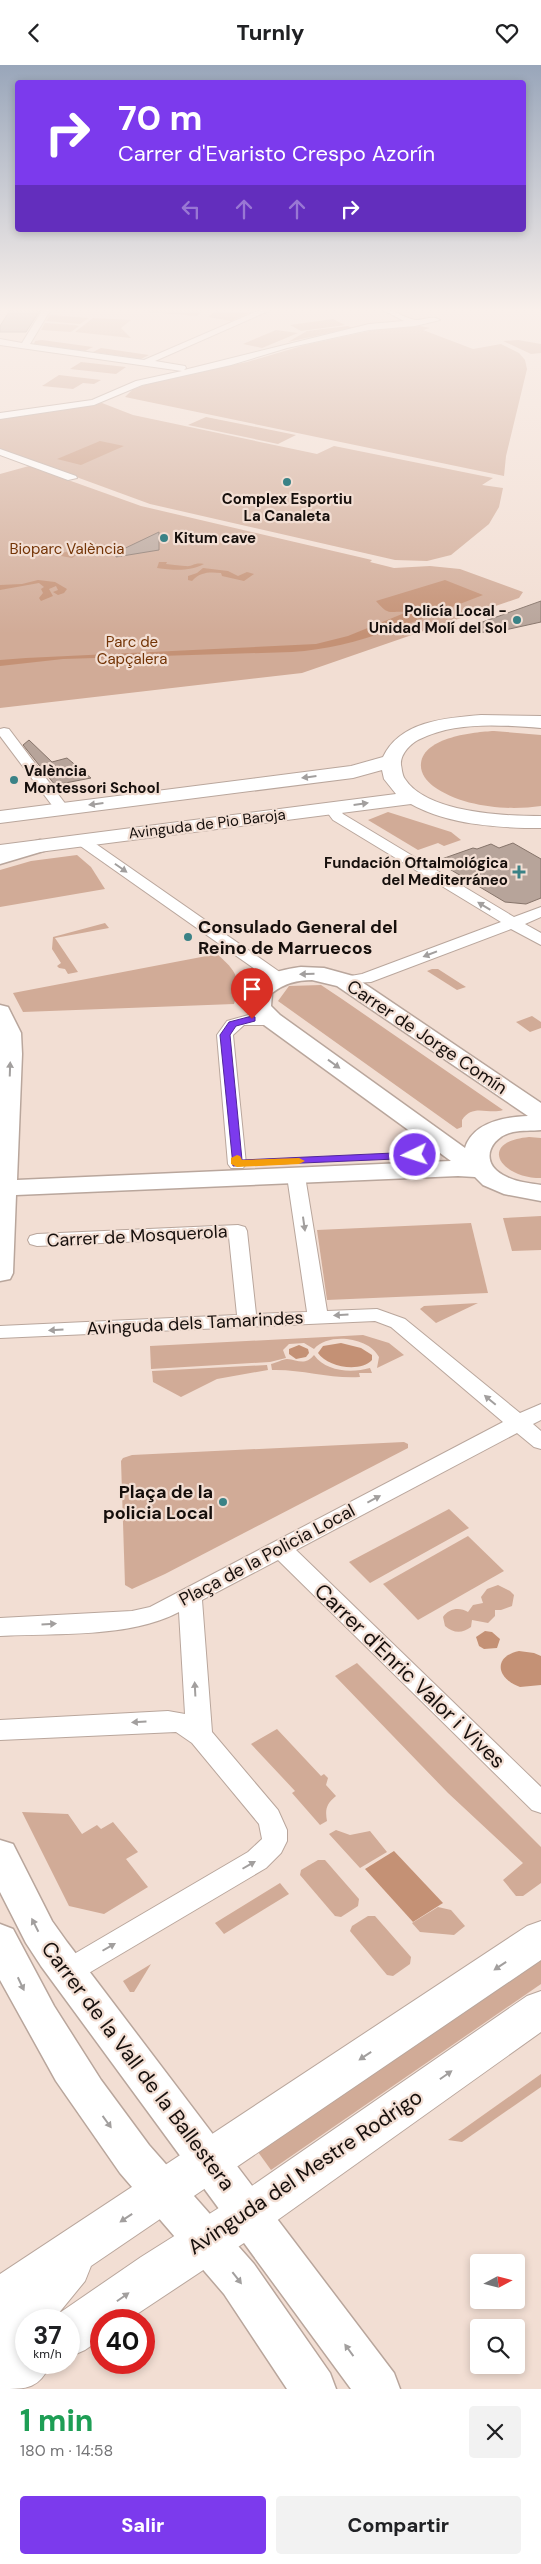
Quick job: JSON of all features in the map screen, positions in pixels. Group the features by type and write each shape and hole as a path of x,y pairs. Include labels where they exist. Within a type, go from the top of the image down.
{"main road":[{"path":"541,722 492,719 444,725 408,740 394,754 391,761 392,773 396,782 414,798 440,809 472,818 507,822 541,822"},
{"name":"Avinguda de Pio Baroja","path":"0,817 353,772 391,761"},
{"name":"Avinguda de Pio Baroja","path":"0,851 414,798"},
{"path":"0,2301 541,1938"},
{"name":"Avinguda del Mestre Rodrigo","path":"80,2326 206,2240 249,2214 541,2009"},
{"path":"0,2336 30,2313 88,2243"},
{"path":"0,2382 15,2372"}],"street":[{"path":"0,452 72,478"},
{"path":"4,732 62,809"},
{"path":"331,808 338,817 541,940"},
{"path":"81,840 278,979"},
{"path":"0,859 41,845"},
{"path":"345,981 365,979 541,911"},
{"name":"Carrer de Jorge Comín","path":"541,1114 345,981 326,975 308,973 278,979 261,991 258,999 259,1007 272,1020 490,1179 506,1187 541,1193"},
{"path":"0,1012 10,1041 2,1188 0,1273"},
{"path":"237,1164 225,1035 232,1024 242,1021 272,1020"},
{"path":"212,1177 237,1164 404,1157 452,1151 477,1143 497,1128 513,1124 541,1123"},
{"path":"2,1188 212,1177 242,1178 458,1168 480,1170 474,1153 477,1143"},
{"path":"296,1176 318,1317"},
{"name":"Carrer de Mosquerola","path":"37,1240 238,1231 247,1320"},
{"name":"Avinguda dels Tamarindes","path":"0,1332 366,1314 389,1318 518,1423"},
{"path":"541,1411 518,1423 541,1442"},
{"name":"Plaça de la Policia Local","path":"0,1627 132,1620 156,1613 518,1423"},
{"name":"Carrer d'Enric Valor i Vives","path":"280,1548 541,1803"},
{"path":"190,1595 198,1725 201,1736"},
{"path":"0,1730 168,1721 182,1723 201,1736 268,1817 275,1829 276,1839 270,1850 258,1860 67,1972"},
{"name":"Carrer de la Vall de la Ballestera","path":"0,1855 39,1932 67,1972 378,2389"},
{"path":"0,1940 25,1993 55,2046 121,2142 239,2279 314,2389"}],"green space":[{"name":"Complex Esportiu La Canaleta","path":"145,417 317,454 334,446 493,478 482,485 503,488 499,507 489,524 451,555 427,561 395,560 150,504 0,449 0,419"},
{"path":"208,417 296,435 278,444 188,425"},
{"path":"223,417 515,417 506,456 504,476"},
{"path":"29,466 141,506 372,560 370,562 394,568 430,566 460,569 523,592 519,598 302,673 0,708 0,474"},
{"path":"494,731 541,735 541,806 514,808 471,803 445,793 433,786 424,776 421,770 421,763 424,754 431,747 451,738"},
{"path":"388,812 451,832 461,840 444,846 438,843 418,850 368,820"},
{"path":"77,855 91,867 105,889 0,907 0,870 31,861"},
{"path":"105,923 109,928 55,938 78,972 68,974 65,969 57,966 61,963 52,949 53,937"},
{"path":"217,954 229,965 236,976 237,988 234,1004 23,1012 13,993"},
{"path":"438,969 466,987 457,990 427,971"},
{"path":"321,985 503,1110 471,1112 462,1120 462,1127 457,1129 278,1001 289,986"},
{"path":"532,1016 541,1022 541,1028 530,1032 516,1022"},
{"path":"529,1137 541,1138 541,1178 515,1172 505,1166 500,1159 499,1152 503,1146 513,1140"},
{"path":"541,1216 541,1250 512,1251 503,1218"},
{"path":"471,1223 488,1293 327,1300 317,1230"},
{"path":"478,1303 436,1323 420,1309 424,1306"},
{"path":"363,1335 389,1343 404,1355 377,1368 379,1357 374,1350 358,1341 338,1339 329,1340 314,1349 304,1343 289,1344 283,1350 286,1358 270,1362 151,1369 150,1346"},
{"path":"314,1355 319,1361 332,1368 348,1371 370,1368 372,1373 359,1373 360,1377 349,1377 272,1370 271,1364 287,1359 304,1361"},
{"path":"267,1365 268,1370 217,1379 181,1397 153,1382 152,1371"},
{"path":"404,1442 408,1444 408,1448 165,1574 132,1589 125,1585 121,1461 123,1458 132,1455"},
{"path":"449,1509 469,1528 370,1583 349,1562"},
{"path":"468,1536 504,1571 418,1620 383,1584"},
{"path":"498,1585 514,1595 512,1606 495,1610 495,1616 488,1623 472,1620 471,1627 461,1632 451,1630 445,1626 443,1617 445,1614 451,1610 458,1609 468,1612 473,1605 483,1603 481,1597 487,1589"},
{"path":"357,1663 541,1847 541,1883 523,1896 516,1896 503,1880 523,1863 448,1793 335,1676"},
{"path":"277,1729 321,1776 324,1774 328,1778 326,1785 336,1796 327,1807 327,1821 320,1825 292,1793 295,1791 251,1744"},
{"path":"22,1812 68,1814 82,1834 97,1825 101,1829 113,1822 138,1852 126,1859 148,1887 104,1914 69,1906"},
{"path":"336,1830 350,1835 370,1831 387,1852 360,1868 329,1834"},
{"path":"318,1860 325,1860 359,1899 358,1906 341,1917 335,1916 300,1875 301,1870"},
{"path":"280,1883 289,1894 224,1934 215,1923"},
{"path":"438,1907 451,1910 465,1926 454,1935 420,1932 412,1923"},
{"path":"368,1916 375,1916 411,1957 410,1964 393,1976 387,1975 350,1931 352,1926"},
{"path":"541,1959 541,1984 271,2170 258,2152"},
{"path":"151,1964 134,1992 130,1992 123,1981"},
{"path":"541,2074 541,2087 462,2142 448,2140"}],"shaded area":[{"path":"100,441 124,446 81,465 57,459"},
{"path":"95,543 98,545 117,544 119,547 110,551 78,554 72,558 56,555"},
{"path":"159,562 185,566 204,564 198,567 175,570 157,568"},
{"path":"203,568 228,571 238,576 247,572 254,574 244,581 222,576 221,573 205,573 192,581 188,580 188,576 197,573"},
{"path":"38,580 55,582 67,589 64,593 58,595 53,592 58,590 56,586 49,589 53,596 41,601 39,598 43,593 41,589 44,587 39,583 0,590 0,585 22,584"},
{"path":"445,580 483,595 389,631 341,645 292,652 63,659 0,666 0,660 26,658 316,644 348,636 407,612 387,611 376,601"},
{"path":"341,1343 361,1348 372,1355 372,1360 360,1366 344,1367 329,1362 318,1353 323,1346"},
{"path":"299,1345 308,1349 309,1353 306,1357 296,1359 289,1354 289,1349"},
{"path":"485,1631 492,1632 500,1639 497,1648 484,1649 479,1646 476,1637"},
{"path":"519,1651 541,1656 541,1685 520,1687 506,1679 502,1674 501,1663 510,1654"},
{"path":"394,1851 443,1903 413,1922 365,1869"}],"building":[{"path":"159,532 159,550 116,557 115,553"},
{"name":"Policía Local - Unidad Molí del Sol","path":"541,601 541,622 505,630 464,634 463,629"},
{"path":"29,740 52,762 67,758 91,778 55,785 23,745"},
{"name":"Fundación Oftalmológica del Mediterráneo","path":"513,843 541,859 541,898 526,904 505,902 436,861 473,848 477,849 491,844 499,848"}],"slow traffic":[{"path":"237,1158 237,1164 299,1161"}],"place":[{"name":"Complex Esportiu La Canaleta","path":"287,482"},
{"name":"Kitum cave","path":"164,538"},
{"name":"Policía Local - Unidad Molí del Sol","path":"517,620"},
{"name":"València Montessori School","path":"14,780"},
{"name":"Fundación Oftalmológica del Mediterráneo","path":"519,872"},
{"name":"Consulado General del Reino de Marruecos","path":"188,937"},
{"name":"Plaça de la policia Local","path":"223,1502"}],"route":[{"path":"252,1019 232,1024 227,1029 225,1035 237,1164 415,1155"}],"park label":[{"name":"Bioparc València","path":"67,549"},
{"name":"Parc de Capçalera","path":"132,650"}]}
